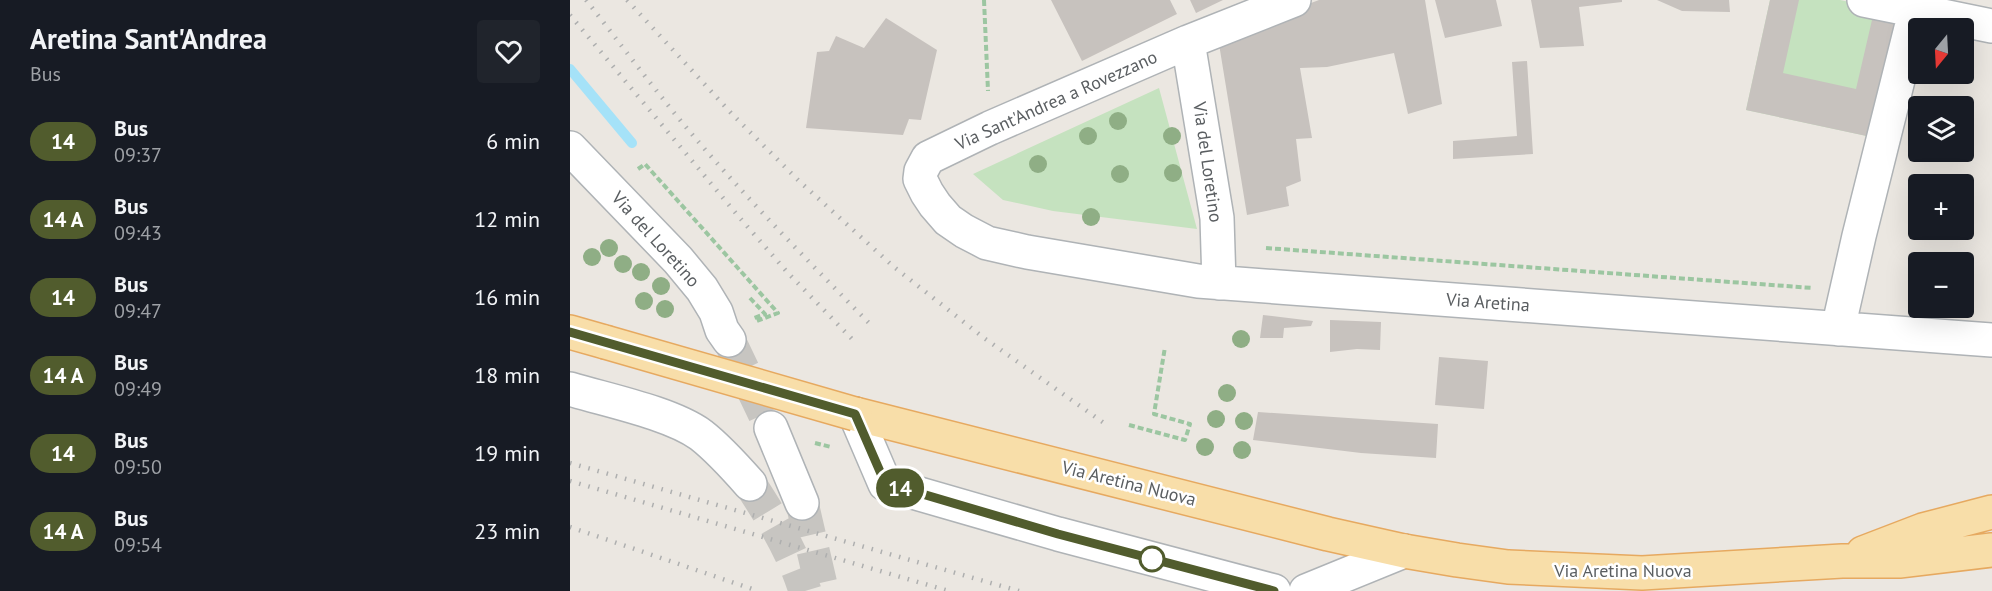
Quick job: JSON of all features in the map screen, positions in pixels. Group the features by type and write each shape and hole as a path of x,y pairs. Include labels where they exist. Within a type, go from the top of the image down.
{"main road":[{"name":"Via Aretina Nuova","path":"570,332 855,414 1328,534 1404,551 1508,567 1642,573 1842,561 1899,561 1992,550"},
{"name":"Via Aretina Nuova","path":"1842,561 1923,530 1992,512"}],"street":[{"name":"Via Sant'Andrea a Rovezzano","path":"987,243 964,231 935,206 920,179 921,171 928,158 990,128 1188,42 1294,0"},
{"path":"1864,0 1917,5 1992,26"},
{"path":"1838,329 1917,5"},
{"name":"Via del Loretino","path":"1188,42 1217,218 1219,283"},
{"name":"Via del Loretino","path":"570,148 678,260 702,289 729,340"},
{"name":"Via Aretina","path":"987,243 1049,256 1219,283 1992,340"},
{"path":"570,389 648,411 700,434 750,484"},
{"path":"855,414 885,483 1058,534 1274,591"},
{"path":"771,428 802,503"},
{"path":"1306,591 1404,551"}],"path":[{"path":"984,0 990,128"},
{"path":"1266,248 1846,291"},
{"path":"1129,425 1185,440 1190,424 1154,414 1165,347"},
{"path":"808,442 841,448"}],"green space":[{"path":"1770,0 1840,0 1902,13 1876,138 1746,110"},
{"path":"1159,88 1197,229 1053,211 1003,200 973,174"}],"building":[{"path":"1051,0 1170,0 1177,14 1082,61"},
{"path":"1190,0 1223,0 1196,13"},
{"path":"1319,0 1425,0 1442,104 1408,114 1394,53 1327,67 1300,68 1312,138 1296,139 1301,181 1286,187 1289,206 1247,215 1219,44 1282,14"},
{"path":"1435,0 1496,0 1502,26 1445,38"},
{"path":"1531,0 1622,0 1622,2 1579,7 1584,46 1540,48"},
{"path":"1657,0 1729,0 1730,12 1682,11"},
{"path":"1770,0 1799,0 1783,73 1856,89 1875,7 1902,13 1876,138 1746,110"},
{"path":"886,18 937,50 921,120 909,119 903,135 806,128 817,52 829,51 836,36 864,48"},
{"path":"1527,61 1533,154 1453,159 1453,141 1517,136 1512,62"},
{"path":"1263,315 1313,321 1311,326 1284,328 1283,338 1260,338"},
{"path":"1330,320 1381,322 1380,350 1357,349 1330,352"},
{"path":"1439,357 1488,361 1484,409 1435,405"},
{"path":"1258,412 1438,424 1436,458 1361,453 1253,440"}],"waterway":[{"path":"570,69 632,143"}],"tunnel":[{"path":"729,340 771,428"},
{"path":"750,484 788,549 805,591"},
{"path":"802,503 822,589"}],"railway":[{"path":"586,0 707,152 869,323"},
{"path":"627,0 732,114 799,181 894,267 984,338 1104,423"},
{"path":"570,15 739,217 788,273 853,340"},
{"path":"570,463 1019,591"},
{"path":"570,481 949,591"},
{"path":"570,527 758,591"}],"bus line":[{"name":"14","path":"570,332 855,414 885,483 1058,534 1274,591"}]}
